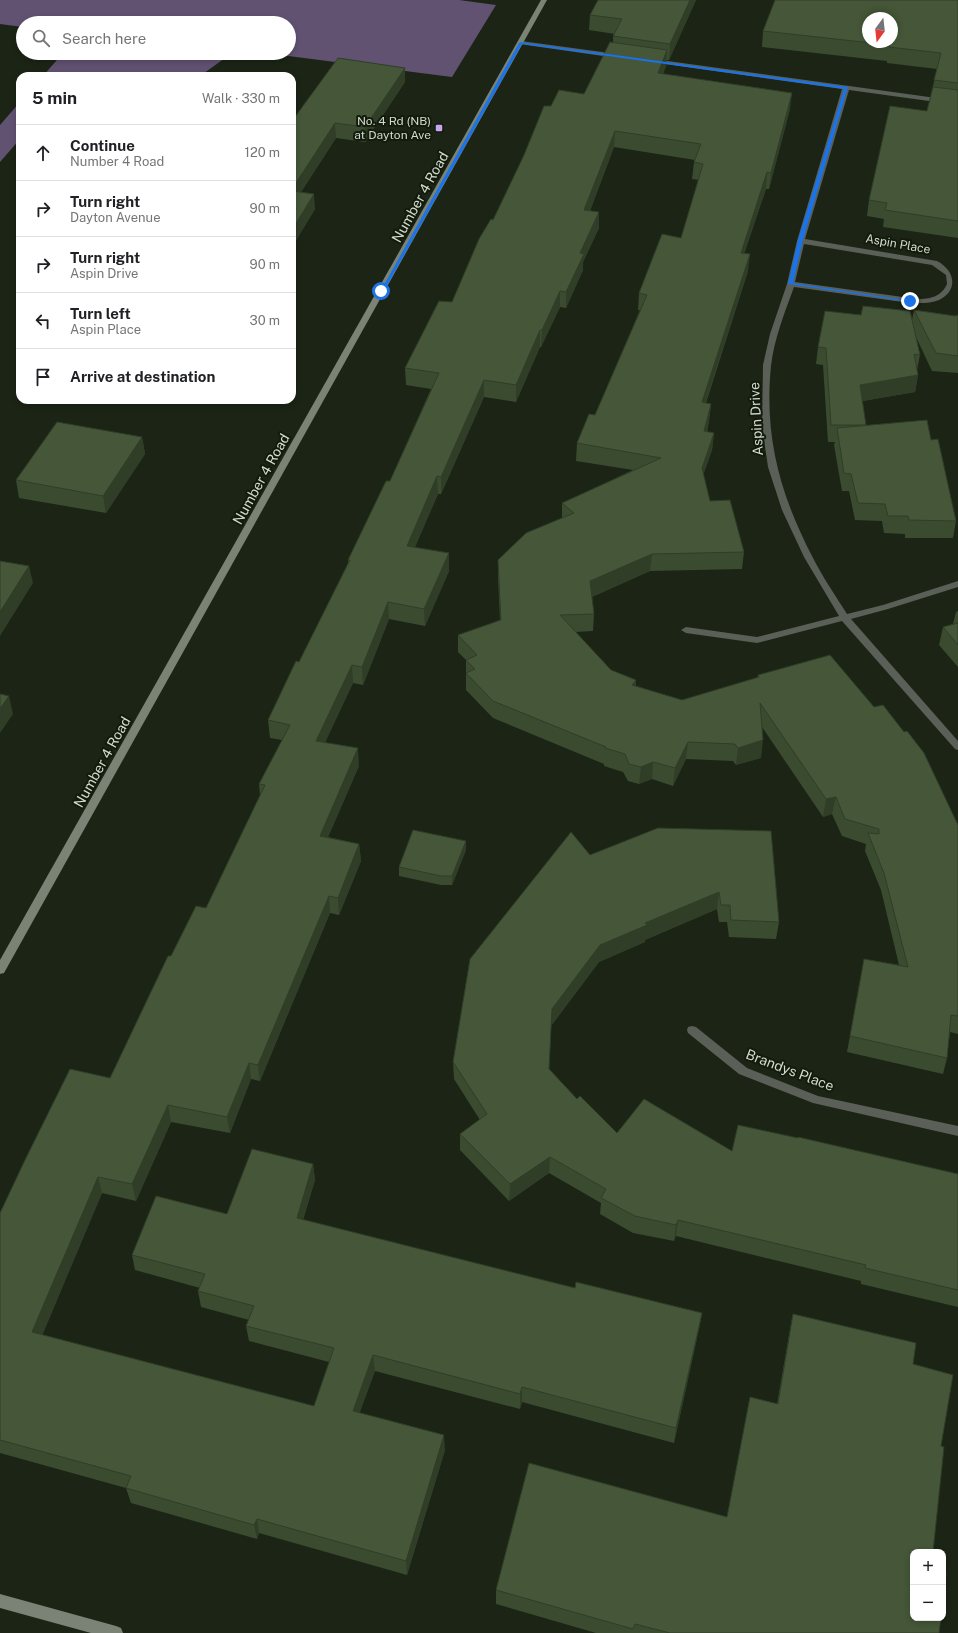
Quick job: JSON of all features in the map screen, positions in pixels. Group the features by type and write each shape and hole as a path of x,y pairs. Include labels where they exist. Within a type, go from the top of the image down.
{"main road":[{"name":"Number 4 Road","path":"0,970 544,0"},
{"path":"0,1601 116,1633"}],"street":[{"path":"521,43 627,58"},
{"path":"642,60 958,103"},
{"name":"Aspin Drive","path":"846,88 801,240 790,284 774,334 767,365 766,426 772,466 786,510 808,557 844,617 958,747"},
{"name":"Aspin Place","path":"790,284 910,301 926,301 938,298 952,287 953,279 950,273 934,263 801,240"},
{"path":"686,630 757,640 885,606 958,584"},
{"name":"Brandys Place","path":"692,1030 743,1071 817,1100 958,1131"}],"shaded area":[{"path":"0,0 459,0 496,5 452,77 296,57 296,16 16,16 16,26 0,24"},
{"path":"57,60 222,60 206,72 46,72"},
{"path":"16,107 16,144 0,162 0,125"}],"building":[{"path":"598,0 690,0 670,44 613,36 622,19 590,15"},
{"path":"775,0 958,0 958,83 934,80 941,53 898,48 898,12 862,12 862,42 763,31"},
{"path":"610,42 667,50 658,73 792,93 771,173 767,172 741,253 750,254 702,402 711,404 704,431 714,433 702,468 710,501 730,500 744,552 652,554 590,581 594,614 560,615 611,670 636,680 632,685 682,700 759,677 758,675 830,655 874,707 883,705 904,732 907,731 924,753 958,825 958,1016 951,1015 947,1058 850,1036 864,959 908,967 884,873 868,833 879,834 879,829 845,819 836,797 826,799 760,703 763,740 738,748 735,744 688,742 675,768 653,762 641,767 629,764 625,754 605,748 606,747 493,701 466,673 475,669 466,660 477,655 458,635 501,620 498,560 526,533 574,513 562,503 661,458 577,443 589,414 595,415 647,295 639,293 662,234 681,238 703,164 694,162 701,144 615,131 584,210 599,212 580,253 584,254 566,292 560,291 542,330 540,330 516,385 484,380 441,477 437,476 407,546 449,553 424,609 388,602 362,667 352,665 316,741 358,748 320,836 359,844 338,898 329,896 258,1065 249,1063 227,1117 168,1105 132,1184 98,1177 32,1332 314,1406 334,1348 246,1326 254,1306 198,1291 205,1274 132,1255 156,1196 227,1214 252,1149 313,1164 297,1218 575,1288 576,1282 702,1313 676,1428 522,1387 520,1394 373,1355 353,1411 444,1435 406,1561 257,1519 254,1525 126,1488 131,1476 0,1440 0,1213 70,1069 110,1078 168,956 171,956 196,906 206,908 265,785 259,784 290,725 268,720 296,661 299,662 350,560 348,560 386,481 390,481 439,373 405,368 439,301 452,302 479,239 491,219 493,220 524,155 544,106 551,106 559,90 584,94"},
{"path":"338,58 405,68 365,127 335,123 296,183 296,116"},
{"path":"933,87 958,90 958,221 885,210 887,203 869,200 890,106 927,111"},
{"path":"296,192 314,194 296,223"},
{"path":"863,306 910,311 920,355 914,354 918,375 860,385 866,425 831,425 826,348 818,347 825,311 861,315"},
{"path":"914,310 955,316 958,315 958,356 936,353"},
{"path":"927,420 931,440 938,439 956,521 909,520 908,516 888,516 885,504 858,503 851,474 844,473 837,428"},
{"path":"57,422 142,437 103,496 16,480"},
{"path":"0,561 29,566 0,612"},
{"path":"958,623 958,645 943,627"},
{"path":"0,694 9,696 0,709"},
{"path":"658,828 771,831 779,922 731,920 730,905 721,905 719,892 645,923 647,925 600,945 552,1009 549,1069 577,1099 580,1096 617,1133 644,1099 732,1151 738,1125 798,1137 958,1174 958,1290 865,1268 866,1265 678,1220 676,1225 635,1216 601,1198 606,1189 550,1157 510,1184 460,1134 487,1114 453,1062 470,959 571,832 590,855"},
{"path":"413,830 466,841 452,876 441,876 399,867"},
{"path":"793,1314 916,1343 913,1364 953,1375 941,1446 944,1447 933,1549 910,1549 910,1621 941,1621 939,1633 670,1633 635,1624 633,1629 496,1590 529,1463 727,1517 750,1397 778,1404"}],"place":[{"name":"No. 4 Rd (NB) at Dayton Ave","path":"439,128"}],"route":[{"path":"381,291 521,43 846,88 801,240 790,284 910,301"}]}
